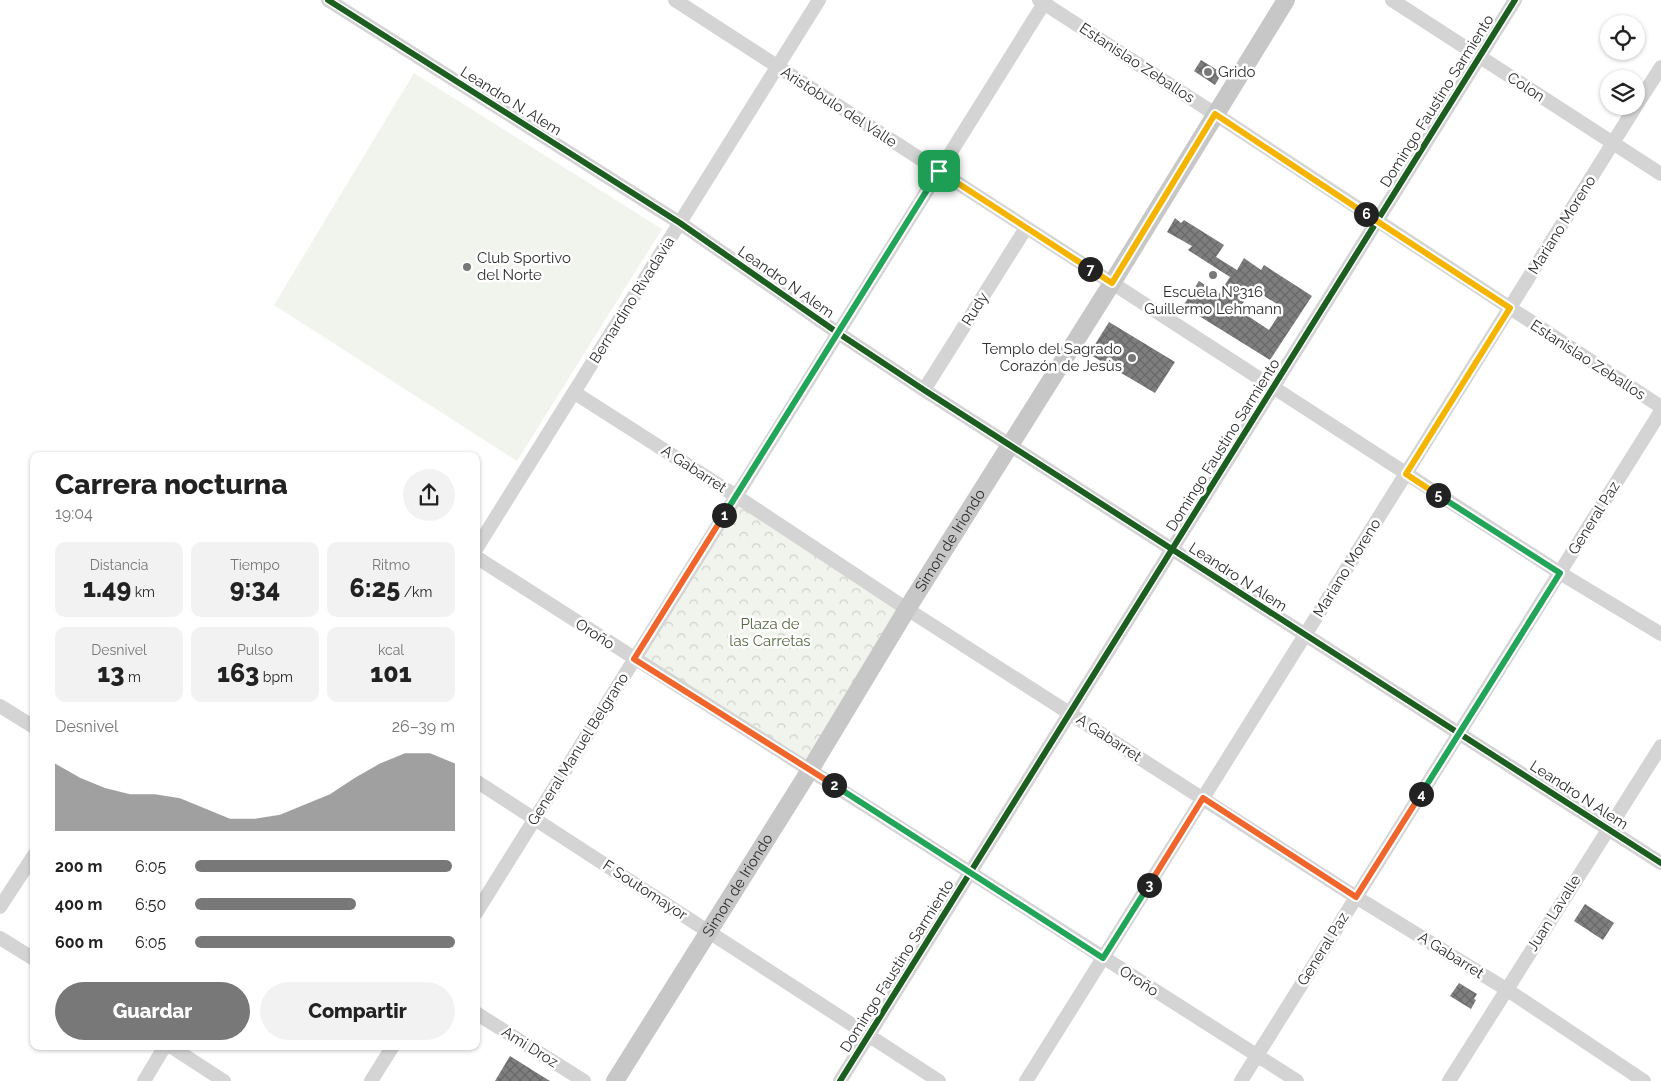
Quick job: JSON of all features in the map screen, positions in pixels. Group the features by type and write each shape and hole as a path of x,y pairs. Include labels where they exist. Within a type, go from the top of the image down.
{"main road":[{"name":"Simon de Iriondo","path":"615,1081 810,770 907,609 1112,283 1286,0"}],"street":[{"name":"Leandro N. Alem","path":"328,0 680,223"},
{"name":"Aristobulo del Valle","path":"675,0 1406,474 1560,573 1661,634"},
{"name":"Bernardino Rivadavia","path":"480,543 819,0"},
{"name":"Colon","path":"1392,0 1661,174"},
{"name":"Domingo Faustino Sarmiento","path":"840,1081 1515,0"},
{"name":"Estanislao Zeballos","path":"1043,1 1661,407"},
{"name":"General Manuel Belgrano","path":"480,907 1043,1"},
{"name":"Mariano Moreno","path":"1645,92 1661,67"},
{"name":"Mariano Moreno","path":"1026,1081 1630,115"},
{"name":"Leandro N Alem","path":"680,223 838,333 924,390 1661,863"},
{"name":"Rudy","path":"924,390 1026,228"},
{"name":"A Gabarret","path":"575,393 1356,897 1506,989 1644,1081"},
{"name":"General Paz","path":"1241,1081 1661,411"},
{"name":"Oroño","path":"480,560 1297,1081"},
{"path":"0,706 30,725"},
{"name":"Juan Lavalle","path":"1449,1081 1661,746"},
{"name":"F Soutomayor","path":"480,784 939,1081"},
{"path":"0,907 30,861"},
{"path":"0,938 30,957"},
{"name":"Ami Droz","path":"480,1016 584,1081"},
{"path":"144,1081 163,1050"},
{"path":"176,1050 224,1081"},
{"path":"371,1081 390,1050"}],"green space":[{"name":"Club Sportivo del Norte","path":"414,73 662,229 517,461 274,305"},
{"name":"Plaza de las Carretas","path":"736,496 907,609 810,770 635,659"}],"building":[{"name":"Grido","path":"1201,60 1222,73 1215,85 1194,71"},
{"path":"1175,218 1181,223 1184,220 1224,245 1216,257 1237,270 1244,258 1261,270 1264,265 1312,296 1270,360 1183,306 1199,281 1219,294 1230,277 1188,250 1192,246 1167,232","holes":["1252,288 1283,308 1269,330 1239,310"]},
{"name":"Templo del Sagrado Corazón de Jesùs","path":"1109,322 1175,362 1155,393 1089,354"},
{"path":"1585,904 1614,923 1603,940 1574,921"},
{"path":"1459,983 1477,994 1471,1009 1450,996"},
{"path":"510,1056 537,1073 550,1081 495,1081"}],"cycle path":[{"path":"328,0 680,223 838,333 924,390 1661,863"},
{"path":"840,1081 1515,0"}],"place":[{"name":"Grido","path":"1208,72"},
{"name":"Club Sportivo del Norte","path":"467,267"},
{"name":"Escuela Nº316 Guillermo Lehmann","path":"1213,275"},
{"name":"Templo del Sagrado Corazón de Jesùs","path":"1132,358"}],"route":[{"path":"1215,114 1510,308 1406,474 1560,573 1356,897 1203,798 1103,958 634,659 939,171 1112,283 1215,114"}]}
